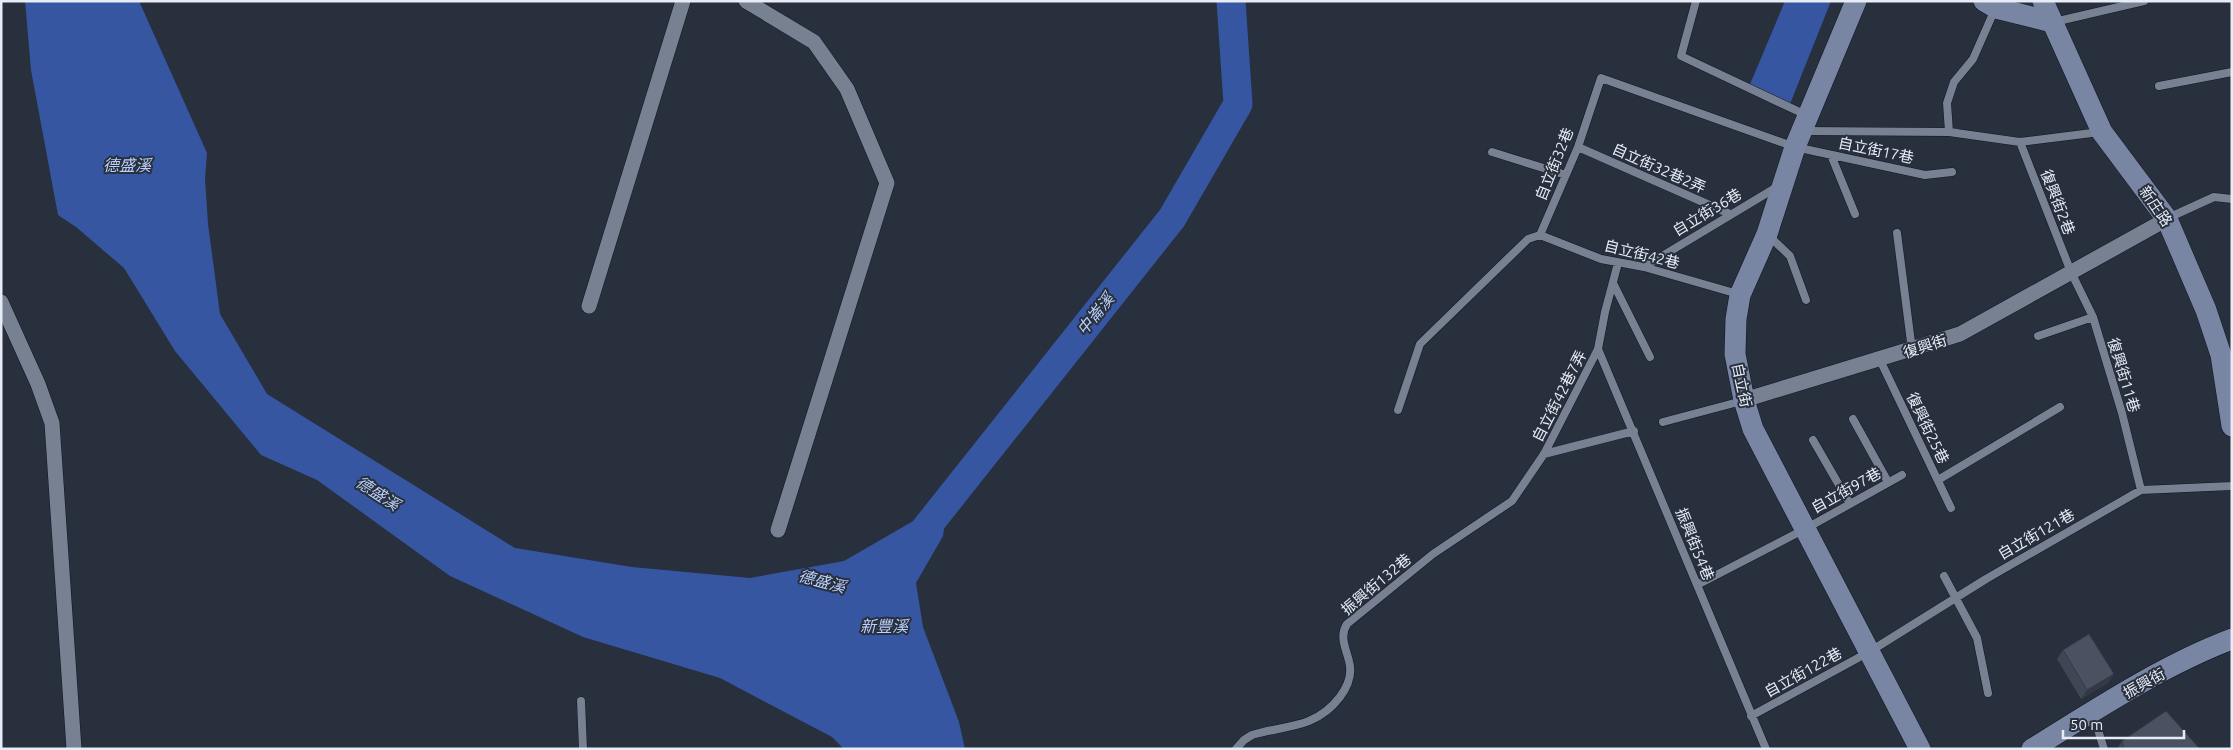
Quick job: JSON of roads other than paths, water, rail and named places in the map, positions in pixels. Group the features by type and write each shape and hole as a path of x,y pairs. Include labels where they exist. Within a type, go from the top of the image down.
{"street":[{"path":"589,306 683,1"},
{"path":"746,1 814,42 847,89 887,183 778,530"},
{"name":"自立街","path":"1856,1 1802,131 1767,234 1740,294 1736,320 1735,354 1744,400 1753,429 1920,749"},
{"name":"新庄路","path":"2043,1 2102,132 2167,219 2206,310 2229,380 2232,426"},
{"path":"1990,5 2052,22"},
{"name":"復興街","path":"1744,400 1960,334 2167,219"},
{"path":"1,302 38,384 52,423 74,749"},
{"name":"振興街","path":"2032,749 2093,712 2210,647 2232,638"}],"lane":[{"path":"1696,1 1681,56 1802,131 1950,132 2020,142 2102,132"},
{"path":"2052,22 2144,1"},
{"path":"1950,132 1947,103 1954,82 1974,59 1990,5"},
{"path":"2159,86 2232,72"},
{"name":"自立街32巷","path":"1540,234 1578,148 1601,78 1802,131"},
{"name":"自立街17巷","path":"1802,131 1831,155 1925,175 1952,172"},
{"name":"復興街2巷","path":"2020,142 2071,272"},
{"name":"自立街32巷2弄","path":"1578,148 1730,214"},
{"path":"1492,152 1566,175"},
{"path":"1831,155 1855,214"},
{"name":"自立街36巷","path":"1644,267 1786,182"},
{"path":"2167,219 2214,197 2232,199"},
{"path":"1897,233 1912,350"},
{"path":"1398,410 1420,344 1528,239 1540,234"},
{"name":"自立街42巷","path":"1540,234 1601,259 1644,267 1740,294"},
{"path":"1767,234 1790,256 1806,300"},
{"name":"自立街42巷7弄","path":"1544,454 1598,349 1604,312 1618,263"},
{"name":"復興街11巷","path":"2071,272 2093,317 2122,413 2141,490"},
{"path":"1613,284 1650,357"},
{"path":"2038,336 2093,317"},
{"name":"振興街54巷","path":"1598,349 1766,749"},
{"name":"復興街25巷","path":"1880,360 1951,508"},
{"name":"復興街","path":"1663,422 1744,400"},
{"path":"1938,480 2060,407"},
{"path":"1853,419 1888,482"},
{"path":"1544,454 1634,431"},
{"path":"1813,440 1850,504"},
{"name":"振興街132巷","path":"1236,749 1244,740 1252,735 1309,721 1329,710 1346,690 1349,678 1350,665 1342,635 1347,624 1433,554 1512,501 1544,454"},
{"name":"自立街97巷","path":"1696,585 1804,529 1902,474"},
{"name":"自立街121巷","path":"1869,652 1957,597 2141,490 2232,486"},
{"path":"1944,576 1957,597 1977,638 1988,693"},
{"name":"自立街122巷","path":"1751,716 1869,652"},
{"path":"581,701 583,749"},
{"path":"2093,712 2104,749"}],"water":[{"name":"德盛溪","path":"25,1 139,1 207,153 205,179 208,224 220,314 267,394 515,548 632,567 750,578 844,561 948,501 943,536 916,583 923,627 959,722 965,749 844,749 832,737 720,678 583,637 450,576 317,480 261,455 175,351 124,268 76,227 58,215 31,70"},
{"path":"1785,1 1831,1 1790,104 1748,89"}],"waterway":[{"name":"中崙溪","path":"922,533 1172,218 1238,104 1231,1"}],"water label":[{"name":"新豐溪","path":"884,626"}]}
